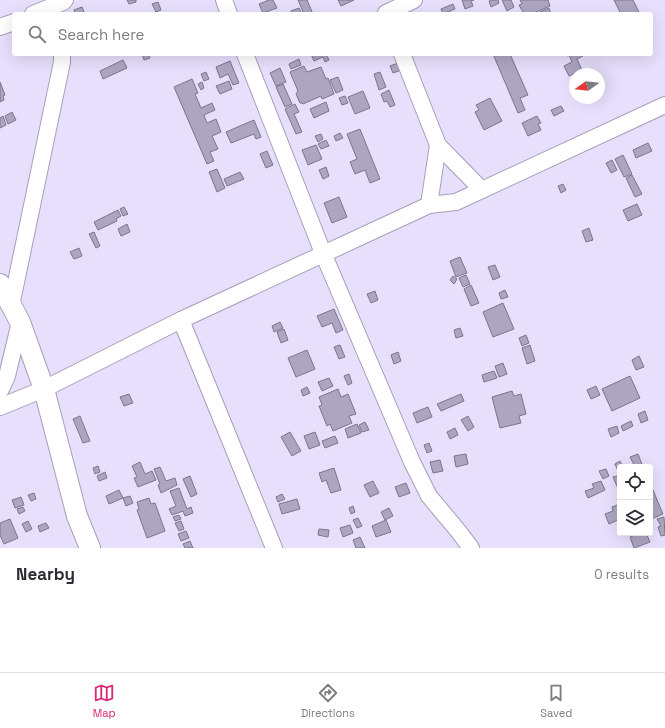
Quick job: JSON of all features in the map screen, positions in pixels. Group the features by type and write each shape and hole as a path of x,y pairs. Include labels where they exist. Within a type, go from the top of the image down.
{"street":[{"path":"224,0 228,12"},
{"path":"385,9 414,0"},
{"path":"40,12 64,5"},
{"path":"0,28 12,23"},
{"path":"0,391 7,376 15,314 62,56"},
{"path":"246,56 323,253 419,476 429,496 471,548"},
{"path":"403,56 438,145 482,190"},
{"path":"0,407 44,389 180,320 323,253 429,205 456,202 665,105"},
{"path":"429,205 438,145"},
{"path":"0,284 15,314 44,389 77,516 90,548"},
{"path":"180,320 274,548"}],"building":[{"path":"127,0 136,0 136,2 129,4"},
{"path":"273,0 277,8 263,12 259,4"},
{"path":"298,0 307,0 312,12 303,12"},
{"path":"338,0 354,0 341,6"},
{"path":"462,0 474,0 471,1 473,6 465,9"},
{"path":"498,0 499,3 491,7 489,1"},
{"path":"502,0 511,0 514,7 507,11"},
{"path":"520,0 548,0 550,6 536,12 523,12 519,5 522,4"},
{"path":"614,0 633,0 639,12 620,12"},
{"path":"158,2 161,10 156,12 152,4"},
{"path":"453,4 455,9 448,12 442,12 441,9"},
{"path":"82,7 84,12 74,12 74,10"},
{"path":"299,8 301,12 291,12"},
{"path":"549,8 550,12 540,12"},
{"path":"143,56 149,56 150,58 144,60"},
{"path":"312,56 327,56 329,60 325,62 323,57 314,61"},
{"path":"494,56 511,56 528,95 520,98 525,110 518,113"},
{"path":"569,56 583,56 577,59 581,68 569,68 569,76 564,66 572,62"},
{"path":"299,59 301,65 291,69 289,64"},
{"path":"123,60 127,68 103,79 100,71"},
{"path":"230,61 239,83 233,85 228,74 220,78 216,67"},
{"path":"401,62 404,69 393,73 390,66"},
{"path":"304,66 307,72 321,67 326,79 328,78 334,94 322,99 321,96 303,104 300,103 296,94 298,91 290,72"},
{"path":"280,68 286,82 276,86 270,73"},
{"path":"206,72 209,79 204,81 201,74"},
{"path":"380,72 386,87 379,90 374,74"},
{"path":"338,77 343,90 336,93 330,80"},
{"path":"192,79 198,93 195,94 201,108 212,103 215,110 204,115 207,123 216,119 221,132 212,136 218,149 210,152 214,161 207,164 174,87"},
{"path":"229,81 232,89 220,94 216,86"},
{"path":"0,82 5,95 3,96 4,100 0,102"},
{"path":"202,82 204,88 201,90 198,84"},
{"path":"283,84 292,104 285,107 276,87"},
{"path":"389,90 395,105 390,107 387,101 384,102 381,94"},
{"path":"363,91 370,108 355,114 348,97"},
{"path":"345,96 348,103 342,105 339,98"},
{"path":"490,98 502,121 484,130 475,112 479,110 476,105"},
{"path":"326,102 329,111 314,118 310,109"},
{"path":"295,104 299,112 294,114 302,132 296,134 285,109"},
{"path":"561,106 564,111 554,116 551,110"},
{"path":"12,112 16,120 8,124 5,116"},
{"path":"3,116 6,125 0,128 0,118"},
{"path":"537,116 541,123 538,124 541,130 528,136 522,123"},
{"path":"254,120 261,137 256,139 254,134 231,143 226,132"},
{"path":"360,129 380,179 370,183 365,170 355,174 350,162 357,159 347,134"},
{"path":"340,133 343,138 336,141 334,136"},
{"path":"321,134 323,139 318,142 315,136"},
{"path":"326,140 329,146 321,149 318,144"},
{"path":"648,143 652,151 636,158 633,150"},
{"path":"316,145 322,159 308,165 302,150"},
{"path":"267,151 273,165 266,168 260,154"},
{"path":"623,155 632,174 624,177 615,159"},
{"path":"612,160 617,170 611,173 606,163"},
{"path":"326,167 329,176 323,179 319,170"},
{"path":"217,169 225,188 217,192 209,172"},
{"path":"240,172 244,179 227,186 224,179"},
{"path":"632,175 642,194 635,197 626,178"},
{"path":"563,184 566,190 561,193 558,186"},
{"path":"339,197 347,217 332,223 324,203"},
{"path":"637,204 642,215 628,221 623,210"},
{"path":"124,207 128,214 123,216 120,209"},
{"path":"118,210 121,216 116,219 117,221 98,230 94,222"},
{"path":"127,224 130,232 121,236 118,229"},
{"path":"589,228 593,240 586,242 582,231"},
{"path":"94,232 100,246 96,248 89,234"},
{"path":"79,248 82,256 74,259 70,252"},
{"path":"460,257 467,273 456,277 450,261"},
{"path":"495,265 500,277 493,280 488,267"},
{"path":"466,275 470,284 463,287 459,278"},
{"path":"453,276 457,279 454,284 450,280"},
{"path":"471,285 479,303 471,306 464,289"},
{"path":"505,290 508,297 501,299 499,293"},
{"path":"375,291 378,300 371,303 367,294"},
{"path":"503,303 514,329 493,337 483,312"},
{"path":"334,309 343,330 336,333 332,323 322,327 317,316"},
{"path":"280,322 283,328 274,332 272,326"},
{"path":"460,328 463,336 456,338 454,330"},
{"path":"284,329 288,340 281,343 277,332"},
{"path":"526,335 529,343 522,346 519,338"},
{"path":"340,345 345,357 339,359 334,347"},
{"path":"530,345 535,361 527,364 522,348"},
{"path":"307,350 315,369 296,377 288,358"},
{"path":"398,352 401,361 394,364 391,355"},
{"path":"639,356 644,367 636,370 632,360"},
{"path":"503,363 507,374 499,377 495,366"},
{"path":"494,371 497,378 484,382 482,375"},
{"path":"349,374 352,383 348,385 344,376"},
{"path":"630,376 640,398 612,411 602,389"},
{"path":"329,378 333,386 322,391 318,382"},
{"path":"596,386 600,395 591,399 587,390"},
{"path":"307,387 310,393 303,396 301,390"},
{"path":"338,389 341,397 348,394 356,414 349,416 352,423 333,431 330,424 327,426 319,406 322,405 319,397"},
{"path":"512,391 514,396 521,394 526,414 519,416 521,423 500,428 492,397"},
{"path":"129,394 133,403 124,406 120,397"},
{"path":"461,394 464,401 441,411 437,404"},
{"path":"428,407 432,417 417,423 413,413"},
{"path":"645,411 648,420 641,423 638,414"},
{"path":"80,416 90,441 83,443 73,419"},
{"path":"468,416 474,427 468,431 461,420"},
{"path":"631,421 633,426 623,431 621,426"},
{"path":"365,422 369,430 362,432 359,425"},
{"path":"357,424 361,433 348,438 345,429"},
{"path":"617,426 619,433 611,437 608,429"},
{"path":"455,428 458,435 450,439 447,432"},
{"path":"290,432 301,451 292,456 281,437"},
{"path":"315,432 320,445 309,449 304,436"},
{"path":"335,436 338,443 325,448 322,441"},
{"path":"429,443 432,451 427,453 424,445"},
{"path":"466,454 468,464 456,467 454,456"},
{"path":"638,454 642,464 634,464 630,457"},
{"path":"440,460 443,471 433,473 430,462"},
{"path":"620,461 622,464 617,464 617,469 615,464"},
{"path":"140,462 145,474 152,471 156,480 138,487 134,478 137,477 132,466"},
{"path":"98,466 100,472 95,474 93,468"},
{"path":"160,467 166,481 175,478 177,485 161,493 158,485 160,484 154,469"},
{"path":"334,468 341,490 331,493 326,480 322,482 319,473"},
{"path":"606,469 609,476 603,479 599,471"},
{"path":"105,472 107,478 99,481 97,476"},
{"path":"190,476 197,494 191,497 183,479"},
{"path":"617,476 617,486 613,477"},
{"path":"373,481 379,493 370,497 364,485"},
{"path":"601,481 605,490 588,498 585,491 594,488 592,484"},
{"path":"406,483 410,493 399,497 395,487"},
{"path":"179,488 187,509 191,507 193,513 185,516 183,511 172,515 169,509 176,506 170,491"},
{"path":"119,490 123,498 109,504 106,496"},
{"path":"653,490 663,514 653,518"},
{"path":"34,493 36,499 31,501 28,495"},
{"path":"282,494 285,499 278,502 276,497"},
{"path":"130,496 133,503 126,506 123,498"},
{"path":"21,497 24,505 15,508 12,500"},
{"path":"149,498 151,504 155,503 165,531 147,538 137,510 139,509 137,502"},
{"path":"297,499 300,509 282,514 279,504"},
{"path":"617,505 617,520 609,524 605,514 613,511 612,507"},
{"path":"353,506 355,512 351,514 349,508"},
{"path":"23,507 25,511 19,514 17,509"},
{"path":"389,508 393,516 385,520 381,512"},
{"path":"179,515 181,519 175,521 173,517"},
{"path":"664,517 665,535 661,536 658,527 661,526 657,519"},
{"path":"358,518 362,526 357,528 353,520"},
{"path":"10,519 18,538 4,544 0,535 0,523"},
{"path":"386,520 391,532 376,537 372,526"},
{"path":"28,521 32,529 26,532 22,524"},
{"path":"181,521 184,529 179,531 175,523"},
{"path":"46,523 49,528 40,532 38,526"},
{"path":"350,525 353,533 343,537 340,528"},
{"path":"319,529 329,530 328,537 318,535"},
{"path":"186,531 189,538 181,541 178,534"},
{"path":"647,536 650,542 634,548 630,537"},
{"path":"360,537 365,548 356,548 353,540"},
{"path":"190,541 193,548 185,548 183,544"}]}
